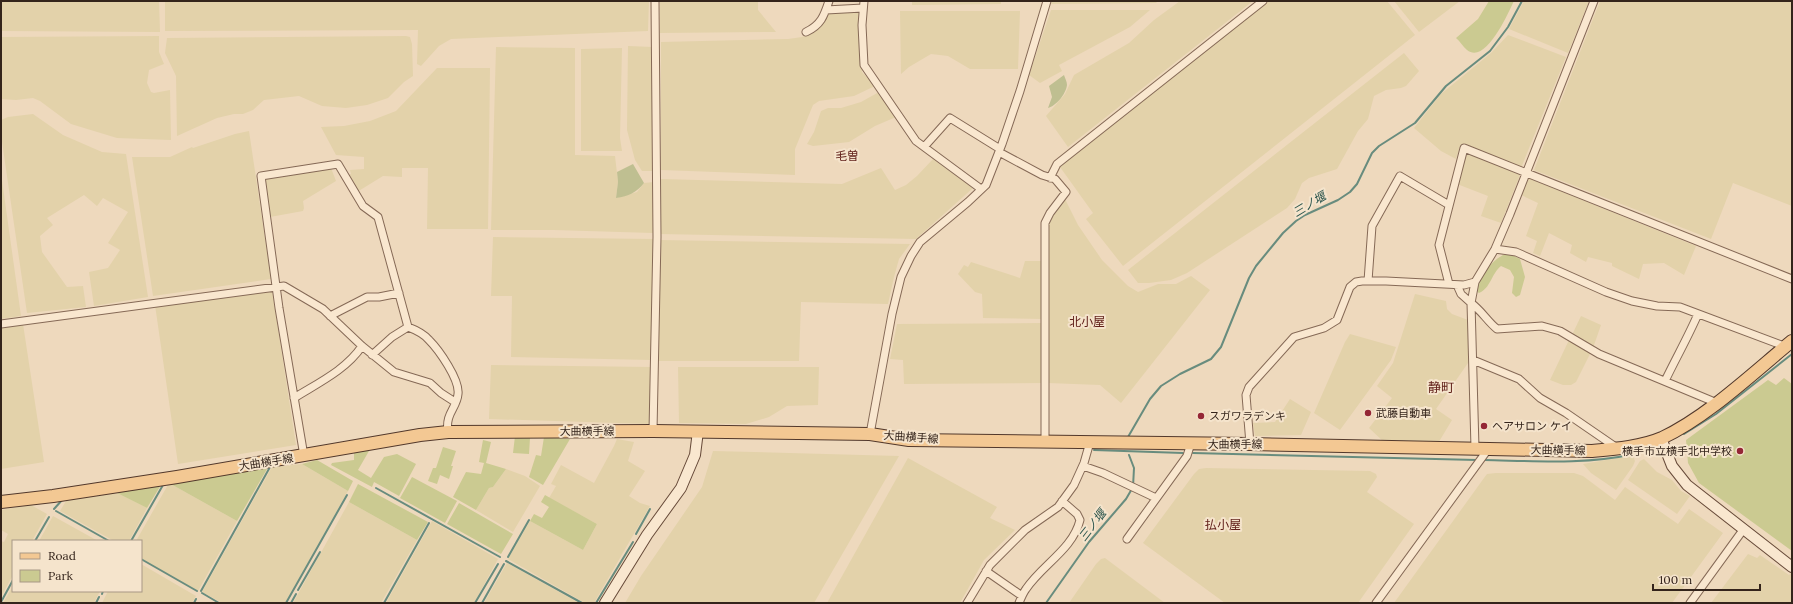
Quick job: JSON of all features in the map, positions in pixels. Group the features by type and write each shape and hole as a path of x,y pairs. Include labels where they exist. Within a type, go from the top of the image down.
{"main road":[{"name":"大曲横手線","path":"1,502 53,496 304,456 420,435 448,432 698,431 870,434 909,440 1045,440 1592,451 1617,448 1661,438 1683,426 1717,403 1788,343"}],"street":[{"path":"653,431 657,237 655,1"},
{"path":"806,32 815,27 826,10 829,1"},
{"path":"870,434 892,314 901,277 911,256 920,242 986,185 1020,91 1047,1"},
{"path":"1050,178 1057,164 1263,1"},
{"path":"1475,448 1471,303 1475,282 1495,249 1594,1"},
{"path":"826,10 864,5 862,25 864,65 916,141 981,189"},
{"path":"924,147 950,118 999,150 1055,180 1066,192 1050,212 1045,223 1045,440"},
{"path":"1449,284 1439,245 1464,148 1792,279"},
{"path":"304,456 261,176 338,164 363,206 378,217 408,326 429,339 441,356 457,387 459,394 447,422 448,432"},
{"path":"1368,281 1372,226 1400,176 1449,206"},
{"path":"1495,249 1516,252 1606,292 1632,301 1657,306 1680,307 1788,343"},
{"path":"1250,444 1246,395 1249,387 1294,337 1324,328 1337,320 1350,287 1356,282 1368,281 1464,285 1475,282"},
{"path":"1457,285 1461,294 1481,310 1487,322 1497,329 1542,326 1560,331 1599,354 1717,403"},
{"path":"1,324 284,286 323,309 372,355 394,372 430,383 441,393 455,402"},
{"path":"330,316 367,297 379,297 399,293"},
{"path":"1665,381 1698,314"},
{"path":"372,355 392,337 408,326"},
{"path":"294,398 342,368 362,346"},
{"path":"1473,360 1519,379 1540,398 1566,413 1617,448"},
{"path":"605,603 647,535 681,488 695,456 698,431"},
{"path":"1661,438 1672,466 1687,485 1792,567"},
{"path":"967,603 990,564 1025,530 1058,507 1074,485 1083,466 1090,442"},
{"path":"1127,539 1187,456 1191,443"},
{"path":"1376,603 1489,448"},
{"path":"1083,466 1103,473 1156,498"},
{"path":"1019,603 1026,588 1058,554 1079,526 1080,520 1076,514 1062,501"},
{"path":"1690,603 1743,530"},
{"path":"986,571 1022,596"}],"shaded area":[{"path":"1,1 159,1 160,32 1,31"},
{"path":"165,1 649,1 648,31 451,39 439,46 421,66 417,64 418,30 165,31"},
{"path":"660,1 758,1 758,10 776,32 660,33"},
{"path":"912,1 1001,1 1001,4 912,5"},
{"path":"1052,1 1158,1 1156,3 1051,4"},
{"path":"1180,1 1253,1 1068,147 1046,116 1065,94 1074,75 1129,43 1154,20"},
{"path":"1268,1 1387,1 1415,35 1123,266 1086,219 1093,213 1060,167"},
{"path":"1394,1 1460,1 1419,32"},
{"path":"1524,1 1589,1 1568,53 1509,29"},
{"path":"1600,1 1792,1 1792,206 1733,183 1711,239 1534,170"},
{"path":"1051,10 1150,10 1130,27 1059,65 1062,71 1040,83 1029,75"},
{"path":"900,11 1020,11 1018,69 970,69 948,56 931,54 909,67 901,74"},
{"path":"860,12 862,72 875,86 854,96 819,101 813,105 795,149 795,175 661,170 661,42 788,39 802,37 816,30 824,23 828,13"},
{"path":"1508,35 1566,57 1521,168 1461,144 1456,159 1441,151 1414,128 1441,94 1491,53"},
{"path":"159,36 159,52 164,64 149,70 147,83 151,92 154,93 170,90 171,140 117,138 71,124 40,101 33,98 16,100 1,99 1,37"},
{"path":"410,37 412,44 413,76 404,82 388,98 367,105 346,108 322,106 299,96 264,100 253,110 243,114 234,114 217,118 177,136 176,76 165,53 167,38"},
{"path":"628,46 653,47 652,171 642,171 635,160 627,130"},
{"path":"496,47 575,48 575,155 615,156 618,182 616,198 637,192 644,183 654,182 653,233 491,230"},
{"path":"622,48 620,138 622,151 581,151 581,49"},
{"path":"1404,53 1419,71 1406,86 1386,90 1374,96 1368,119 1358,131 1337,169 1309,178 1302,183 1295,199 1287,208 1187,273 1171,280 1138,283 1128,270"},
{"path":"437,68 490,68 488,229 427,229 428,168 402,168 402,177 383,176 357,192 348,175 351,174 350,170 364,169 364,157 336,155 321,127 344,126 370,121 396,111"},
{"path":"879,92 896,117 875,126 849,142 813,146 807,144 814,132 821,111 828,108 841,108 861,102"},
{"path":"33,114 63,135 102,152 126,154 148,297 94,306 89,272 108,268 120,250 108,243 128,212 103,198 97,206 84,195 47,218 53,225 40,236 42,252 67,287 83,286 86,307 27,313 1,135 1,120 8,117"},
{"path":"249,131 271,279 153,296 132,157 170,157 192,147 193,148"},
{"path":"1466,152 1520,175 1501,223 1481,216 1488,196 1457,184"},
{"path":"933,159 973,188 916,239 659,234 660,179 842,184 881,168 895,190 906,185"},
{"path":"331,168 336,181 303,201 303,211 270,217 265,178"},
{"path":"1,173 21,316 1,319"},
{"path":"1528,178 1696,246 1684,275 1664,263 1643,264 1639,279 1612,266 1612,263 1588,257 1586,262 1570,253 1572,245 1549,233 1540,256 1533,253 1537,241 1526,236 1538,203 1521,195"},
{"path":"1065,199 1078,225 1102,260 1128,286 1138,292 1158,284 1176,284 1191,276 1210,290 1121,403 1100,385 1048,383 1047,224 1060,203"},
{"path":"493,237 653,239 652,360 511,357 512,296 491,296"},
{"path":"659,240 910,244 899,259 888,304 801,302 799,361 657,361"},
{"path":"1025,261 1043,261 1042,319 983,318 982,294 975,292 958,274 964,265 968,267 971,262 1020,278"},
{"path":"272,290 296,445 178,464 155,305"},
{"path":"1415,294 1446,301 1447,309 1452,314 1468,320 1468,363 1436,409 1452,420 1437,445 1385,443 1369,428 1392,398 1377,386 1393,363"},
{"path":"1581,316 1601,325 1593,348 1572,335"},
{"path":"1042,323 1043,383 904,384 903,360 890,359 897,324"},
{"path":"23,324 44,462 1,469 1,327"},
{"path":"1350,334 1396,347 1391,360 1340,430 1314,413 1345,342"},
{"path":"1569,340 1591,352 1576,382 1571,385 1563,385 1550,380"},
{"path":"491,365 652,367 649,424 489,419"},
{"path":"678,367 819,367 818,405 787,406 769,417 746,424 679,423"},
{"path":"1290,399 1311,412 1301,435 1255,436 1253,423 1275,422"},
{"path":"617,439 634,442 628,461 645,471 629,496 640,503 650,506 594,603 585,603 508,559 530,521 583,550 597,524 549,498 556,486 551,484 561,465 594,483"},
{"path":"713,451 899,456 814,603 625,603 641,576 702,487"},
{"path":"1633,456 1635,461 1633,466 1616,490 1591,473 1583,464"},
{"path":"908,458 997,507 990,518 1015,530 984,560 960,603 827,603"},
{"path":"1644,459 1657,472 1672,480 1681,491 1690,496 1677,514 1628,480 1640,461"},
{"path":"302,464 348,491 285,603 222,603 202,592 272,467"},
{"path":"506,469 525,476 540,486 513,532 476,510 489,488 493,487"},
{"path":"1199,469 1370,471 1376,474 1377,477 1367,492 1414,524 1358,603 1225,603 1143,543 1194,474"},
{"path":"1574,473 1583,476 1615,500 1625,487 1678,524 1689,509 1723,533 1672,603 1394,603 1487,474"},
{"path":"169,483 237,521 198,591 142,560 142,540 137,540"},
{"path":"117,493 147,508 130,540 112,540 60,511 66,501"},
{"path":"349,502 417,540 381,603 293,603"},
{"path":"31,505 47,514 33,540 12,540 12,577 1,597 1,541 4,542 8,534 1,530 1,510"},
{"path":"53,516 96,540 40,540"},
{"path":"432,521 498,559 474,603 386,603"},
{"path":"1748,554 1757,558 1760,555 1789,575 1792,572 1792,603 1711,603"},
{"path":"1105,558 1165,603 1069,603 1096,564 1101,559"},
{"path":"507,563 579,603 484,603"},
{"path":"142,565 196,596 192,603 102,603 108,592 142,592"},
{"path":"12,588 12,592 100,592 94,603 3,603"}],"green space":[{"path":"1489,1 1514,1 1502,26 1489,44 1482,50 1474,53 1467,50 1456,38 1478,19"},
{"path":"1064,75 1067,85 1065,92 1057,102 1048,108 1052,97 1049,86"},
{"path":"633,164 644,183 632,194 616,198 618,182 617,172"},
{"path":"1503,255 1512,255 1520,259 1525,277 1520,295 1516,297 1512,293 1514,277 1510,270 1501,266 1483,291 1479,293 1476,291 1489,266"},
{"name":"横手市立横手北中学校","path":"1784,378 1792,384 1792,551 1699,483 1688,463 1686,440 1768,380 1776,385"},
{"path":"515,436 530,438 529,454 513,453"},
{"path":"544,437 570,439 543,485 529,477 536,455 541,456"},
{"path":"483,440 491,442 486,463 506,469 493,487 489,488 476,510 453,497 466,472 481,474 484,463 479,462"},
{"path":"443,447 456,451 451,466 453,466 449,479 440,475 437,484 428,481 433,468 436,468"},
{"path":"363,450 369,451 358,470 371,478 384,457 397,454 416,464 399,496 374,482 372,487 331,465 332,463 354,460 354,453"},
{"path":"317,460 353,481 348,491 302,464"},
{"path":"267,469 237,521 169,483"},
{"path":"412,477 457,501 445,523 400,498"},
{"path":"358,484 428,522 417,540 349,502"},
{"path":"161,485 147,508 117,493"},
{"path":"545,495 597,524 583,550 530,521 534,514 542,518 549,507 541,502"},
{"path":"459,503 513,534 501,554 447,524"}],"waterway":[{"name":"三ノ堰","path":"1128,437 1150,399 1161,386 1180,374 1211,359 1221,347 1249,278 1256,266 1283,233 1305,215 1338,200 1350,192 1357,184 1372,153 1379,146 1415,123 1446,86 1490,51 1508,27 1522,1"},
{"path":"1684,434 1716,414 1792,354"},
{"path":"1094,450 1183,453"},
{"path":"1193,453 1477,460"},
{"path":"1484,460 1578,461 1597,460 1634,454"},
{"name":"三ノ堰","path":"1046,603 1089,542 1126,499 1133,487 1134,468 1129,455"},
{"path":"201,591 270,467"},
{"path":"132,540 163,485"},
{"path":"376,488 500,557"},
{"path":"286,603 347,495"},
{"path":"54,509 63,499"},
{"path":"636,534 650,509"},
{"path":"56,511 107,540"},
{"path":"36,540 49,517"},
{"path":"508,557 529,520"},
{"path":"384,603 429,523"},
{"path":"596,603 633,542"},
{"path":"298,590 320,552"},
{"path":"142,560 197,591"},
{"path":"506,561 582,603"},
{"path":"475,603 498,564"},
{"path":"482,603 504,564"},
{"path":"1,602 12,582"},
{"path":"202,593 219,603"},
{"path":"291,603 296,594"},
{"path":"96,603 99,597"},
{"path":"194,603 196,599"}],"place":[{"name":"武藤自動車","path":"1368,413"},
{"name":"スガワラデンキ","path":"1201,416"},
{"name":"ヘアサロン ケイ","path":"1484,426"},
{"name":"横手市立横手北中学校","path":"1740,451"}],"district":[{"name":"毛曽","path":"847,155"},
{"name":"北小屋","path":"1087,321"},
{"name":"静町","path":"1441,387"},
{"name":"払小屋","path":"1223,524"}]}
